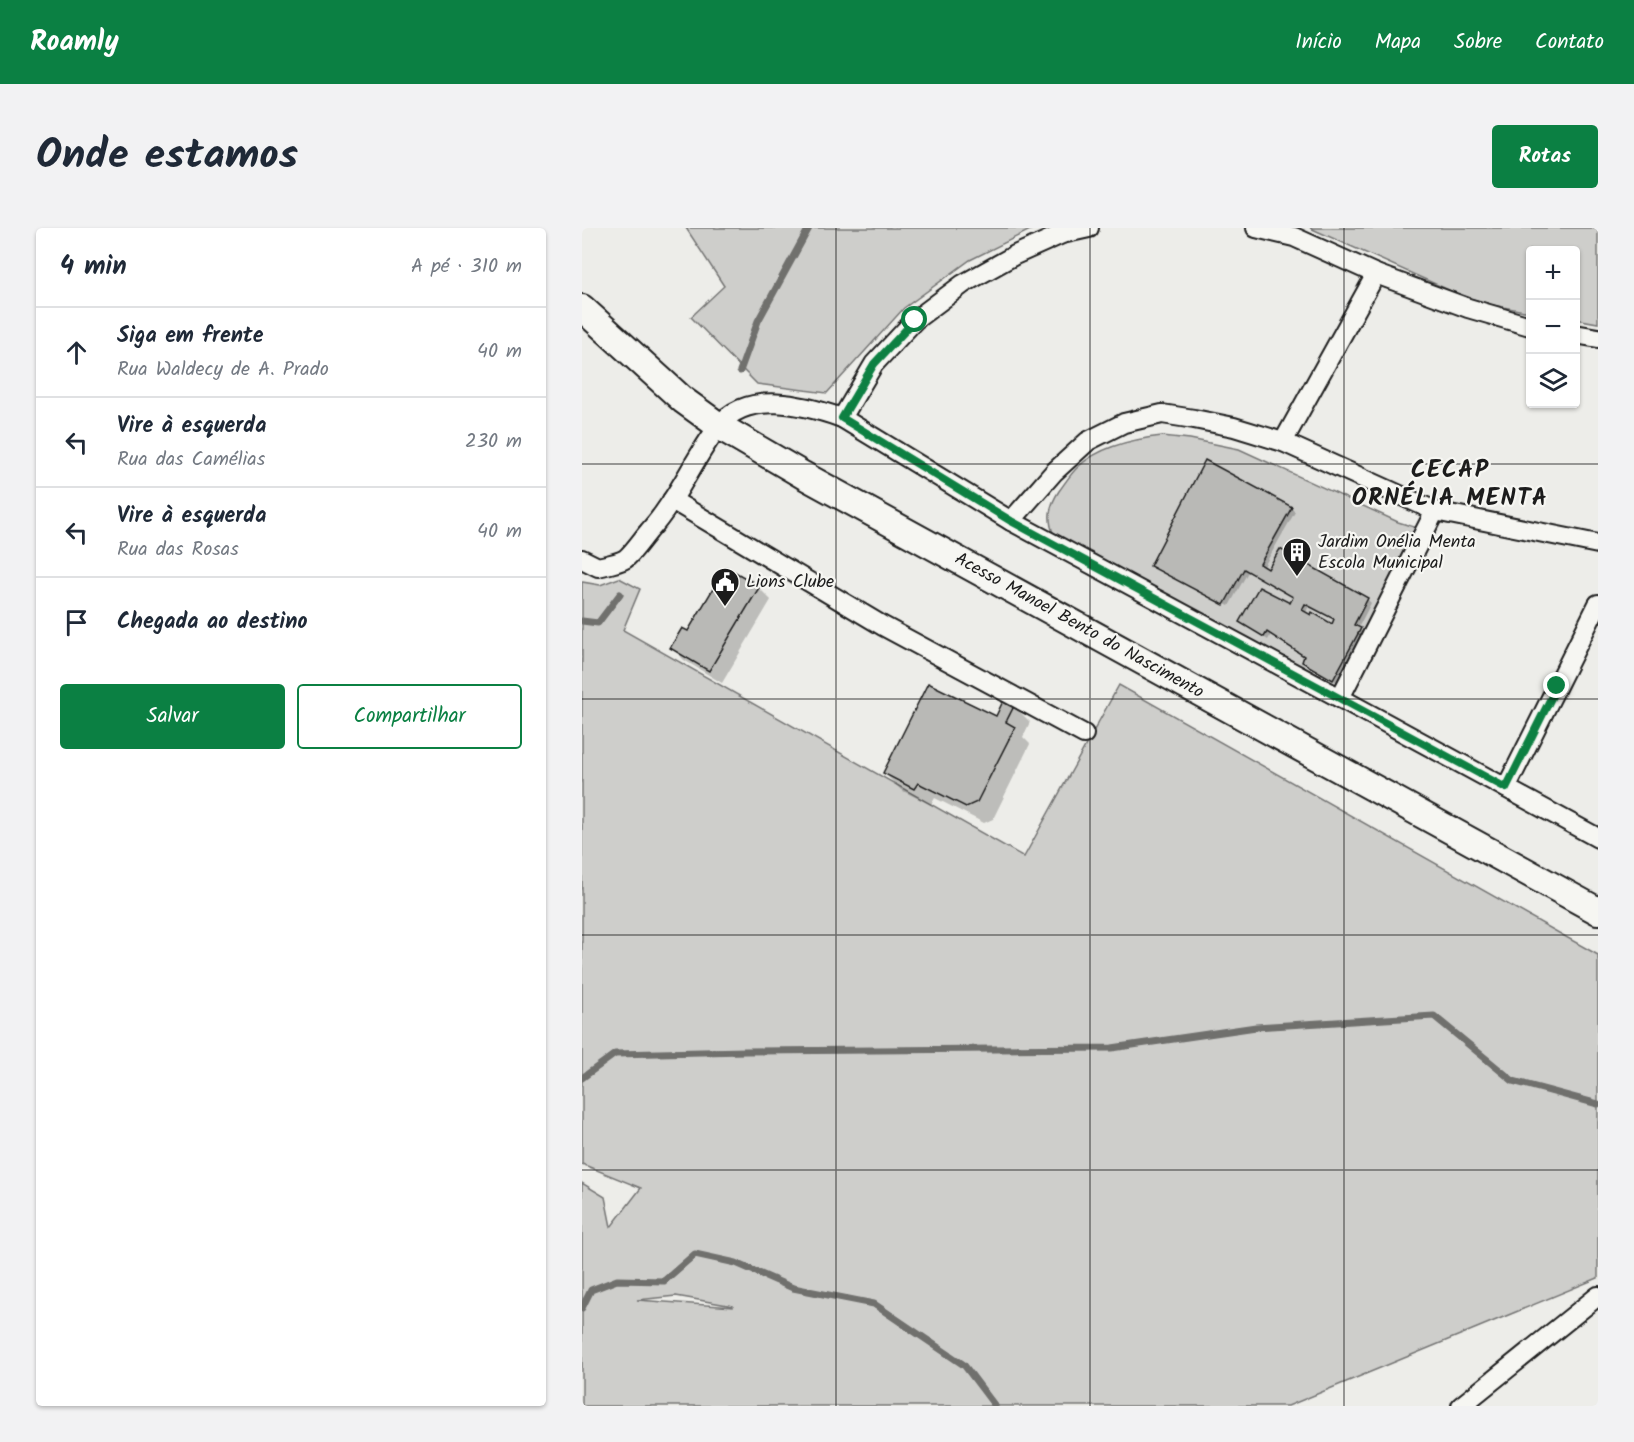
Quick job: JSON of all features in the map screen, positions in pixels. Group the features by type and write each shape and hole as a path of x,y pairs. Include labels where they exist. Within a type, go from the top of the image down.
{"main road":[{"name":"Acesso Manoel Bento do Nascimento","path":"582,308 683,400 719,426 1598,911"}],"street":[{"path":"842,418 874,364 915,320 963,284 1015,255 1062,234 1089,228"},
{"path":"1256,228 1294,237 1376,274 1468,308 1526,325"},
{"path":"1283,442 1376,274"},
{"path":"1580,335 1598,338"},
{"path":"582,559 598,567 624,559 655,525 719,426 736,412 761,404 793,404 820,410 842,418 1011,521 1598,838"},
{"path":"1011,521 1054,472 1088,441 1124,423 1162,414 1234,427 1283,442 1435,511 1598,544"},
{"path":"672,500 883,626 1084,734"},
{"path":"1340,698 1435,511"},
{"path":"1506,788 1598,604"},
{"path":"1461,1406 1598,1296"}],"shaded area":[{"path":"686,228 1034,228 970,260 904,308 827,393 757,384 691,317 724,286"},
{"path":"1310,228 1598,228 1598,323 1580,320 1580,246 1526,246 1526,311 1492,305 1460,295"},
{"path":"1162,436 1239,449 1418,530 1338,686 1334,687 1054,535 1050,523 1053,502 1079,466 1097,453 1118,445"},
{"path":"619,578 640,589 623,630 1024,857 1119,685 1598,955 1598,1278 1288,1406 582,1406 582,1183 605,1197 611,1227 641,1188 582,1164 582,582 600,585","holes":["676,1296 733,1307 637,1300"]}],"building":[{"name":"Jardim Onélia Menta Escola Municipal","path":"1205,460 1292,507 1260,564 1268,569 1280,549 1368,598 1354,625 1361,628 1333,680 1302,662 1304,656 1267,632 1264,637 1239,622 1259,587 1290,603 1293,597 1244,569 1224,605 1150,566","holes":["1305,604 1334,619 1332,624 1312,612 1311,615 1302,610"]},
{"name":"Lions Clube","path":"726,567 760,586 709,671 670,648 682,628 688,631"},
{"path":"928,683 996,716 1004,699 1015,704 1006,722 1015,727 977,802 966,807 918,783 914,789 883,773"}],"waterway":[{"path":"740,371 758,321 809,228"},
{"path":"582,621 598,623 620,594"},
{"path":"582,1078 615,1054 1112,1048 1256,1027 1434,1016 1513,1081 1598,1104"},
{"path":"582,1308 591,1290 617,1280 664,1281 695,1254 736,1263 793,1288 874,1304 964,1365 995,1406"}],"place":[{"name":"Jardim Onélia Menta Escola Municipal","path":"1297,578"},
{"name":"Lions Clube","path":"725,608"}],"district":[{"name":"CECAP ORNÉLIA MENTA","path":"1450,484"}],"route":[{"path":"915,320 874,364 842,418 1011,521 1506,788 1557,686"}]}
